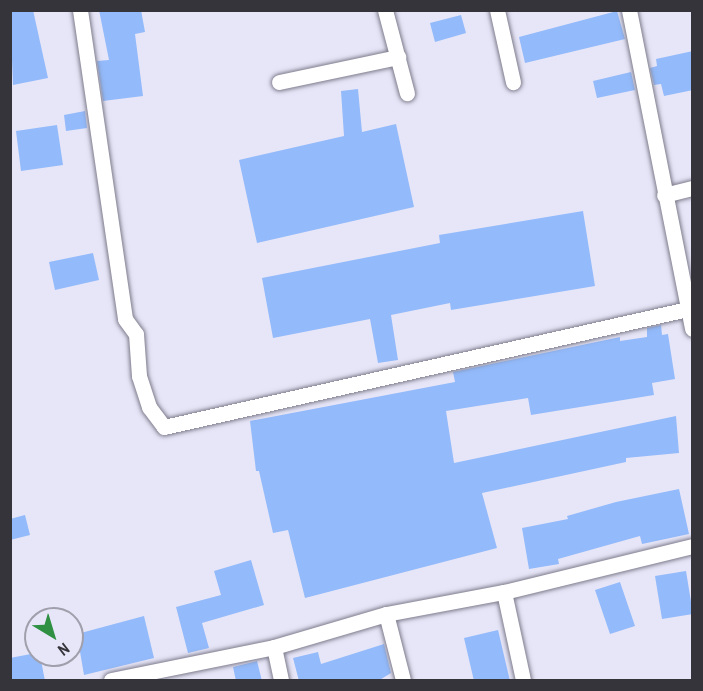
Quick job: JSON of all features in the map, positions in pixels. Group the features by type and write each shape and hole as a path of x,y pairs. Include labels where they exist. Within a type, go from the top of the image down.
{"street":[{"path":"80,10 125,319 136,334 139,376 148,407 164,427 690,309"},
{"path":"386,10 407,93"},
{"path":"497,10 513,82"},
{"path":"629,10 664,195 693,330"},
{"path":"279,82 398,57"},
{"path":"664,195 693,188"},
{"path":"111,681 274,647 386,614 504,592 693,546"},
{"path":"504,592 523,681"},
{"path":"386,614 403,681"},
{"path":"274,647 281,681"}],"building":[{"path":"10,10 33,10 48,78 13,85"},
{"path":"99,10 141,10 145,32 135,34 143,96 103,101 97,61 109,60"},
{"path":"617,11 625,39 525,63 519,37"},
{"path":"461,15 466,33 435,42 430,23"},
{"path":"693,51 693,90 664,96 661,84 654,85 650,68 657,66 656,59"},
{"path":"631,72 635,90 597,98 593,81"},
{"path":"358,89 362,132 396,124 414,207 257,243 239,160 344,136 341,91"},
{"path":"85,111 87,128 66,131 64,115"},
{"path":"57,125 63,165 21,171 16,131"},
{"path":"583,211 595,286 451,310 450,303 391,315 398,360 378,363 370,319 273,338 262,278 440,243 439,235"},
{"path":"93,253 99,280 55,290 49,262"},
{"path":"661,325 662,335 668,334 675,379 652,383 654,395 531,415 528,398 446,411 454,463 676,416 679,453 626,458 626,462 482,493 497,548 305,598 288,530 273,533 259,471 256,471 250,421 455,382 453,372 620,337 620,341 647,337 647,328"},
{"path":"679,489 689,534 642,544 640,536 558,559 559,564 529,569 522,528 568,519 567,516 616,502"},
{"path":"25,515 30,535 10,540 10,519"},
{"path":"251,560 264,605 202,623 209,648 188,653 176,607 221,595 214,571"},
{"path":"686,571 693,614 662,619 655,576"},
{"path":"620,582 635,626 610,634 595,590"},
{"path":"144,616 154,658 84,675 84,632"},
{"path":"498,630 510,681 474,681 464,638"},
{"path":"384,644 391,673 378,681 299,681 293,658 318,652 321,664"},
{"path":"24,655 24,667 42,667 45,681 10,681 10,658"},
{"path":"257,661 262,681 236,681 233,667"}]}
